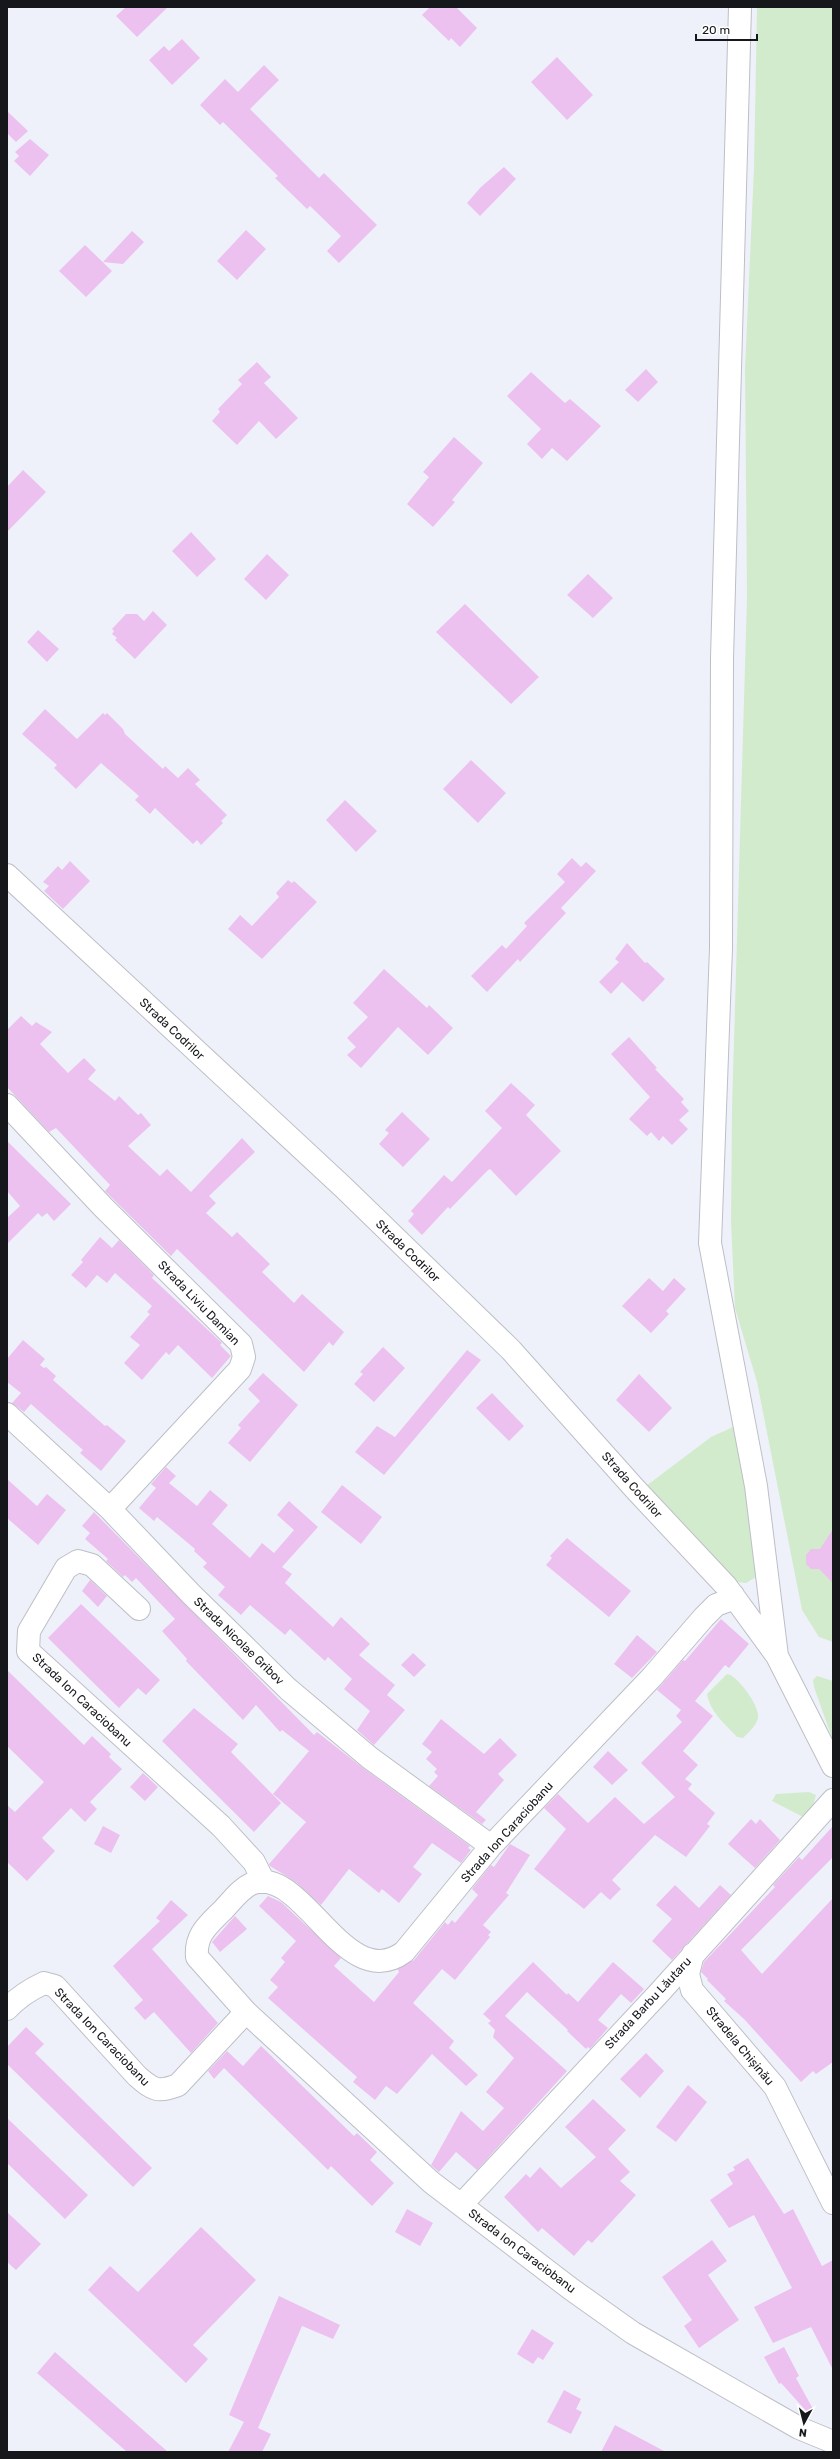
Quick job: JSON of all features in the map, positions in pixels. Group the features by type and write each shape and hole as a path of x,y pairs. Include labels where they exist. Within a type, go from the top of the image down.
{"street":[{"path":"740,7 722,659 721,948 710,1243 756,1486 777,1656 833,1766"},
{"name":"Strada Codrilor","path":"7,875 24,894 343,1188 511,1350 733,1595 777,1656"},
{"name":"Strada Liviu Damian","path":"7,1105 103,1207 241,1344 244,1357 240,1369 110,1509"},
{"name":"Strada Nicolae Gribov","path":"7,1414 110,1509 191,1594 288,1688 370,1758 491,1846"},
{"name":"Strada Ion Caraciobanu","path":"139,1609 92,1565 78,1561 66,1568 29,1631 28,1651 222,1826 254,1862 264,1882"},
{"name":"Strada Ion Caraciobanu","path":"733,1595 726,1601 716,1605 704,1617 652,1677 491,1846 404,1952 394,1959 380,1963 366,1960 351,1950 291,1895 279,1887 264,1882 252,1884 243,1889 201,1932 196,1947 197,1957 246,2012 431,2182 633,2333 799,2428 833,2442"},
{"name":"Strada Barbu Lăutaru","path":"461,2204 693,1954 833,1800"},
{"name":"Stradela Chișinău","path":"693,1954 688,1974 692,1990 775,2087 833,2203"},
{"name":"Strada Ion Caraciobanu","path":"7,2009 18,1997 32,1988 44,1983 55,1986 137,2076 150,2087 163,2091 182,2082 246,2012"}],"green space":[{"path":"757,7 833,7 833,1642 819,1637 802,1610 757,1382 735,1308 731,1222 732,1108 747,597 745,369 754,167"},
{"path":"733,1427 748,1501 755,1558 756,1577 746,1583 737,1582 646,1486 711,1437"},
{"path":"727,1674 736,1679 751,1697 757,1710 757,1721 743,1738 737,1737 719,1717 711,1706 707,1694"},
{"path":"817,1676 833,1681 833,1741 814,1687 813,1680"},
{"path":"809,1792 816,1795 809,1820 772,1801 776,1794"}],"building":[{"path":"126,7 168,7 137,37 116,16"},
{"path":"430,7 456,7 477,28 460,47 451,38 449,41 422,15"},
{"path":"182,39 200,58 172,85 149,60 164,46 169,51"},
{"path":"557,57 593,95 567,120 531,82"},
{"path":"264,65 279,80 250,109 319,178 324,173 377,225 339,263 327,251 341,236 310,206 307,209 275,178 278,176 223,122 220,125 200,105 225,79 238,92"},
{"path":"7,111 28,131 16,142 7,133"},
{"path":"30,139 49,155 30,176 14,161 19,156 15,152"},
{"path":"504,167 516,179 480,216 467,203 481,187"},
{"path":"246,230 266,249 237,280 217,261"},
{"path":"132,231 144,242 123,264 103,262"},
{"path":"85,245 112,271 86,297 59,271"},
{"path":"257,362 271,377 264,383 298,418 276,439 259,421 237,445 212,421 220,412 218,409 242,384 238,380"},
{"path":"646,369 658,382 638,402 625,390"},
{"path":"531,372 565,403 570,399 601,426 567,461 552,448 542,459 527,444 541,429 507,396"},
{"path":"454,437 483,463 452,500 455,502 433,527 407,504 429,477 423,472"},
{"path":"23,470 46,492 7,532 7,487"},
{"path":"191,532 216,559 197,577 172,551"},
{"path":"267,554 289,575 266,600 244,579"},
{"path":"588,574 613,598 593,618 567,595"},
{"path":"465,604 539,677 511,704 436,632"},
{"path":"153,611 167,625 135,659 115,640 117,638 112,634 114,631 112,629 126,614 137,614 144,621"},
{"path":"38,630 59,649 47,662 27,642"},
{"path":"45,709 77,739 103,713 105,715 107,713 123,729 125,734 163,769 165,766 178,778 188,768 200,780 195,784 227,815 221,821 223,823 201,845 197,840 193,844 155,808 150,814 135,800 139,796 101,763 76,789 54,768 57,765 22,734"},
{"path":"471,760 506,793 478,823 443,789"},
{"path":"345,800 377,831 356,852 326,820"},
{"path":"572,858 581,867 586,862 596,871 561,908 566,913 520,962 518,959 487,992 471,976 502,945 506,949 527,926 524,923 565,882 557,874"},
{"path":"70,861 90,881 63,909 44,891 49,886 43,882 58,866 62,870"},
{"path":"288,880 292,883 294,881 317,902 262,959 228,929 240,915 252,926 279,897 276,893"},
{"path":"627,943 645,963 647,962 665,979 643,1002 622,982 611,994 599,982 619,962 615,959"},
{"path":"384,969 427,1008 429,1005 453,1028 428,1055 398,1027 361,1068 347,1055 356,1047 347,1038 368,1017 353,1003"},
{"path":"21,1016 32,1026 36,1022 52,1032 40,1044 68,1073 84,1058 96,1070 88,1079 115,1101 119,1096 138,1115 141,1113 151,1125 128,1146 160,1176 167,1169 191,1192 242,1138 255,1152 209,1196 216,1203 206,1213 232,1237 237,1232 270,1264 262,1272 294,1303 302,1294 344,1332 333,1346 329,1342 304,1372 177,1249 171,1256 105,1191 110,1185 56,1128 49,1132 7,1087 7,1030"},
{"path":"629,1037 657,1068 655,1069 684,1099 681,1102 689,1111 679,1120 688,1129 672,1145 663,1136 659,1141 651,1132 647,1136 629,1119 650,1097 611,1054"},
{"path":"511,1083 535,1105 526,1115 561,1151 516,1196 490,1169 450,1209 448,1207 422,1235 408,1221 414,1214 411,1211 444,1175 452,1182 502,1128 485,1111"},
{"path":"402,1112 430,1139 403,1167 379,1144 389,1133 385,1130"},
{"path":"7,1141 71,1204 54,1221 47,1213 42,1217 38,1213 7,1244 7,1218 20,1206 7,1191"},
{"path":"100,1237 112,1248 119,1240 154,1275 152,1278 222,1343 220,1345 231,1356 212,1378 178,1345 169,1355 166,1352 142,1380 124,1363 140,1345 130,1337 150,1314 147,1312 152,1306 115,1273 107,1283 97,1275 86,1288 71,1275 83,1262 81,1260"},
{"path":"649,1278 663,1291 674,1278 686,1289 666,1311 669,1314 651,1333 622,1306"},
{"path":"23,1340 45,1359 40,1365 44,1368 46,1367 56,1376 53,1380 105,1426 107,1425 126,1441 101,1471 80,1453 83,1450 31,1404 24,1412 12,1403 21,1393 7,1382 7,1359"},
{"path":"383,1347 405,1368 374,1402 354,1384 363,1374 360,1372"},
{"path":"467,1350 481,1360 384,1475 355,1452 377,1426 395,1437"},
{"path":"263,1373 298,1405 250,1462 228,1443 241,1428 238,1425 260,1401 248,1389"},
{"path":"639,1374 672,1408 649,1432 616,1400"},
{"path":"492,1393 524,1426 509,1441 476,1408"},
{"path":"166,1467 176,1476 169,1483 197,1506 210,1490 228,1505 212,1524 250,1558 262,1543 274,1553 294,1530 277,1515 289,1501 318,1527 282,1567 292,1574 285,1583 333,1627 341,1617 370,1644 359,1655 395,1685 387,1695 405,1710 374,1745 357,1730 370,1711 344,1689 352,1679 328,1657 325,1661 290,1629 285,1635 250,1605 241,1615 218,1595 225,1587 203,1567 207,1563 194,1551 195,1549 157,1517 154,1521 139,1508 156,1488 151,1484"},
{"path":"7,1479 37,1506 47,1494 66,1510 38,1545 7,1518"},
{"path":"342,1485 382,1517 361,1544 321,1512"},
{"path":"94,1512 314,1735 317,1732 363,1768 470,1846 468,1848 471,1850 461,1863 432,1843 413,1867 422,1874 399,1903 382,1889 379,1893 349,1869 321,1905 296,1882 270,1866 269,1864 306,1822 273,1794 309,1751 282,1730 280,1732 256,1705 243,1720 186,1661 187,1659 162,1631 175,1619 136,1578 132,1582 125,1575 123,1577 106,1561 108,1559 85,1539 90,1533 82,1526"},
{"path":"833,1529 833,1583 819,1569 811,1569 806,1564 806,1555 811,1549 820,1549"},
{"path":"567,1538 631,1591 609,1617 546,1565 552,1558 550,1556"},
{"path":"90,1580 107,1596 98,1607 82,1591"},
{"path":"81,1604 160,1680 146,1695 138,1688 119,1708 48,1638"},
{"path":"721,1619 749,1644 729,1668 725,1665 695,1701 713,1716 683,1751 698,1765 685,1779 692,1784 688,1789 715,1813 707,1824 710,1826 686,1857 655,1835 612,1880 621,1889 610,1900 601,1892 584,1909 534,1869 566,1829 544,1808 558,1794 588,1823 615,1797 644,1824 675,1797 641,1763 682,1722 676,1716 681,1710 657,1690 683,1660 685,1661"},
{"path":"637,1635 657,1652 632,1678 614,1664"},
{"path":"413,1653 426,1665 414,1677 401,1665"},
{"path":"7,1670 84,1745 92,1736 111,1754 109,1757 122,1769 90,1802 97,1809 85,1822 71,1808 42,1838 55,1851 27,1881 7,1862 7,1805 15,1812 44,1782 7,1746"},
{"path":"194,1708 238,1744 231,1752 281,1803 254,1832 162,1741"},
{"path":"441,1719 484,1754 500,1738 517,1755 498,1774 504,1780 476,1812 486,1820 482,1824 429,1786 438,1776 434,1772 437,1769 426,1759 432,1752 422,1744"},
{"path":"608,1751 628,1770 612,1785 593,1767"},
{"path":"143,1773 158,1787 145,1801 130,1787"},
{"path":"751,1819 756,1824 760,1819 780,1840 755,1868 728,1844"},
{"path":"103,1826 120,1835 111,1853 94,1844"},
{"path":"833,1826 833,1857 741,1950 762,1974 833,1898 833,2062 816,2074 813,2071 801,2082 744,2019 724,2001 726,1999 701,1972 704,1962 775,1887 773,1885 799,1857 802,1860"},
{"path":"510,1844 530,1855 506,1893 509,1895 483,1925 491,1932 488,1935 490,1937 455,1980 442,1969 413,2003 454,2041 449,2048 478,2075 466,2086 432,2054 397,2094 386,2086 375,2100 353,2082 357,2077 268,1998 278,1987 270,1980 285,1962 281,1958 296,1941 259,1906 268,1896 281,1902 341,1958 334,1966 374,2002 399,1972 397,1968 414,1960 445,1922 448,1925 452,1920 455,1923 478,1895 472,1889 491,1865 494,1867"},
{"path":"675,1885 699,1908 720,1885 731,1895 672,1960 652,1941 672,1919 656,1905"},
{"path":"171,1900 188,1915 152,1949 218,2023 191,2053 154,2012 145,2020 134,2008 143,2000 113,1966 160,1921 156,1918"},
{"path":"235,1916 247,1929 220,1952 212,1942"},
{"path":"533,1962 567,1995 568,1993 578,2002 613,1962 644,1989 631,2003 621,1994 598,2020 608,2028 590,2049 588,2047 586,2049 527,1992 505,2016 567,2071 477,2170 456,2152 439,2172 431,2165 461,2111 483,2131 504,2108 486,2092 514,2058 493,2037 495,2030 488,2023 491,2021 483,2014"},
{"path":"26,2027 44,2044 35,2053 152,2168 133,2187 7,2064 7,2047"},
{"path":"261,2046 354,2136 357,2133 377,2152 370,2160 394,2183 372,2206 331,2166 328,2170 224,2068 214,2079 208,2071 227,2051 243,2066"},
{"path":"646,2053 664,2071 640,2098 620,2079"},
{"path":"688,2085 707,2102 676,2142 656,2127"},
{"path":"593,2099 626,2130 608,2149 630,2172 620,2181 636,2195 592,2243 588,2240 574,2256 542,2228 538,2232 504,2197 526,2174 530,2178 540,2167 561,2188 596,2157 565,2127"},
{"path":"7,2118 88,2195 65,2219 7,2163"},
{"path":"748,2158 784,2214 793,2209 822,2266 833,2260 833,2370 811,2327 773,2343 754,2307 792,2288 754,2215 729,2228 710,2200 733,2184 727,2174 735,2170 733,2167"},
{"path":"407,2209 433,2223 420,2246 395,2232"},
{"path":"7,2212 41,2244 16,2270 7,2262"},
{"path":"201,2227 256,2280 193,2345 208,2359 186,2383 88,2290 110,2266 138,2292"},
{"path":"712,2240 727,2261 708,2275 739,2320 699,2348 684,2326 692,2320 662,2277"},
{"path":"279,2296 340,2325 333,2339 302,2326 258,2428 271,2434 262,2452 228,2452 244,2422 229,2415"},
{"path":"532,2329 554,2343 543,2360 538,2357 533,2364 517,2354"},
{"path":"784,2347 799,2376 796,2378 813,2409 808,2413 781,2383 779,2384 764,2357"},
{"path":"55,2352 168,2452 127,2452 37,2373"},
{"path":"564,2390 581,2399 576,2409 582,2412 571,2434 547,2422"},
{"path":"615,2425 666,2452 601,2452"}]}
